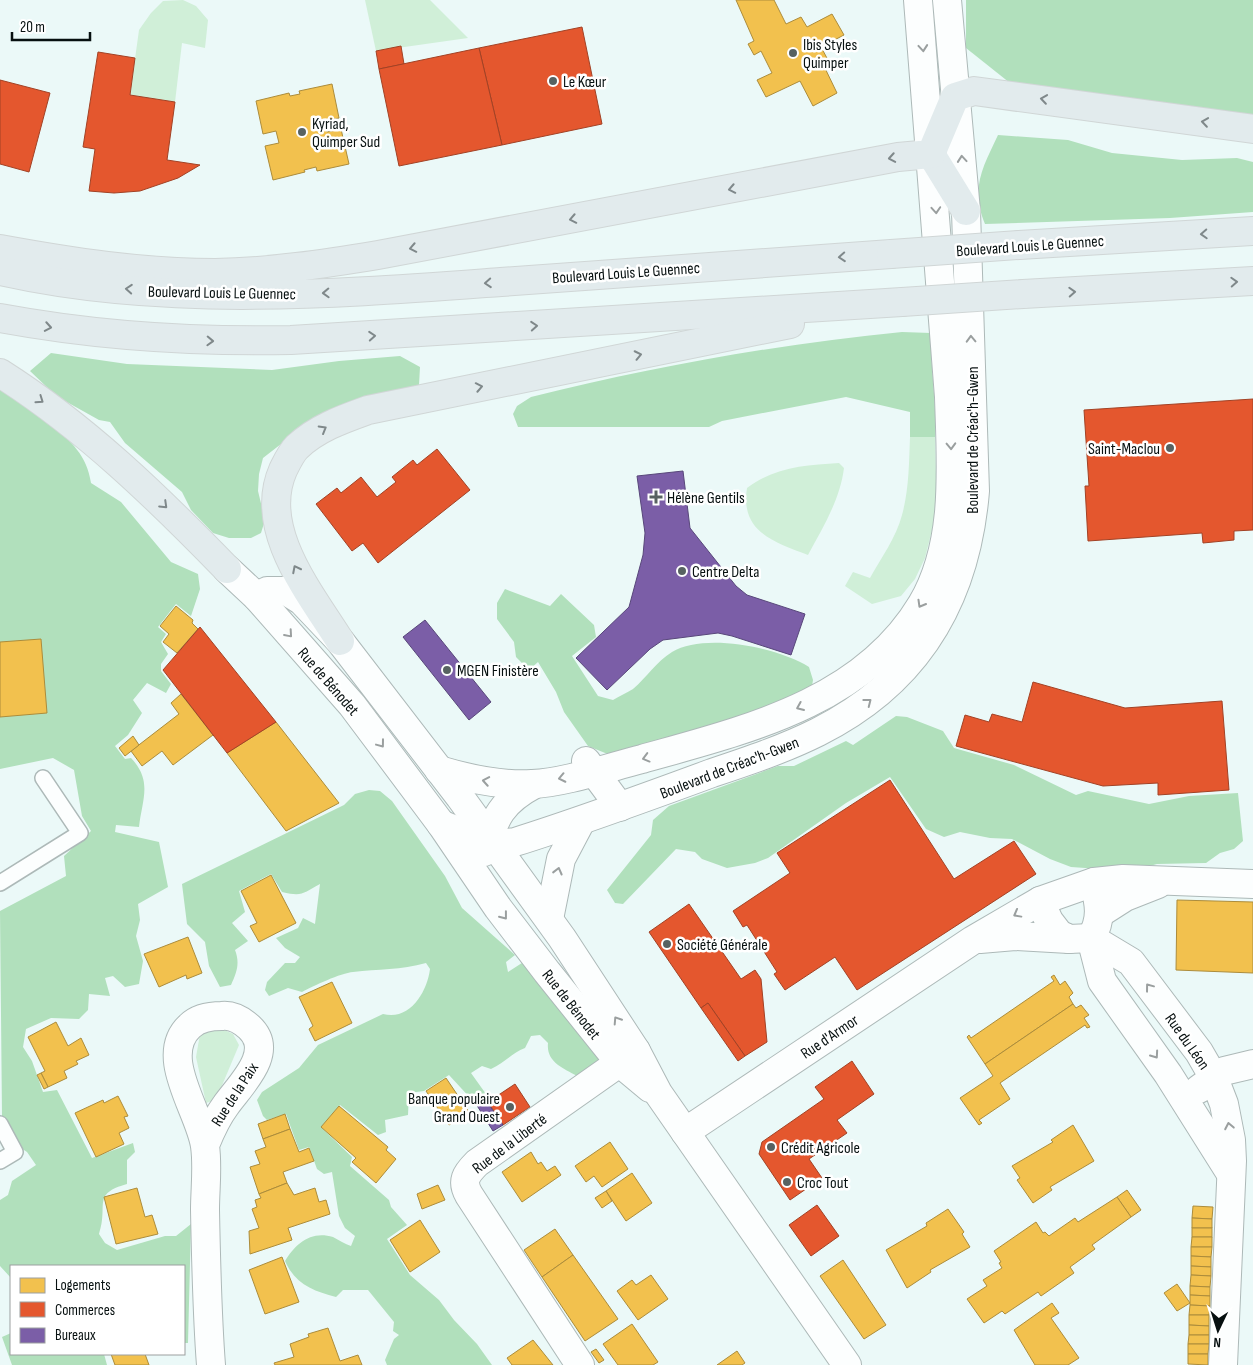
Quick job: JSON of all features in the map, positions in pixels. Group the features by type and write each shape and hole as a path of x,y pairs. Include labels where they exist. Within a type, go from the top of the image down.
{"main road":[{"path":"931,154 955,97 965,92 986,91 1253,129"},
{"path":"931,154 966,211"},
{"path":"0,249 84,264 173,271 242,271 312,266 541,225 898,157 931,154"},
{"name":"Boulevard Louis Le Guennec","path":"0,271 123,289 191,294 263,295 361,291 1019,245 1253,231"},
{"path":"0,318 112,335 222,341 291,340 1253,281"},
{"path":"340,641 293,562 283,540 276,507 278,485 290,457 295,449 317,432 339,420 393,404 896,303"},
{"path":"0,373 52,408 126,469 227,569"}],"street":[{"name":"Boulevard de Créac'h-Gwen","path":"477,875 494,822 503,808 521,792 535,784 590,766 722,736 819,699 862,672 898,642 930,588 941,558 949,508 951,458 949,397 918,0"},
{"name":"Boulevard de Créac'h-Gwen","path":"898,642 932,633 946,609 964,564 972,524 975,491 975,440 966,211 947,0"},
{"name":"Rue de Bénodet","path":"227,569 257,598 352,705 441,824 498,908 628,1057 661,1098 847,1365"},
{"name":"Rue de Bénodet","path":"257,598 267,591 286,591 302,601 340,641 439,770 587,973 628,1057"},
{"name":"Boulevard de Créac'h-Gwen","path":"441,824 464,833 506,844 581,821 769,753 819,732 862,706 892,681 898,642"},
{"path":"590,766 620,807"},
{"name":"Boulevard de Créac'h-Gwen","path":"439,770 495,783 535,784"},
{"path":"548,919 561,859 581,821"},
{"name":"Rue d'Armor","path":"686,1132 973,940 1040,901 1094,882 1122,878 1164,882 1253,884"},
{"path":"1094,882 1087,930 1102,981 1184,1099 1239,1166"},
{"name":"Rue d'Armor","path":"973,940 1087,930 1125,896 1164,882"},
{"name":"Rue du Léon","path":"1040,901 1054,928 1087,930 1131,962 1199,1052 1214,1078 1227,1115 1239,1166 1223,1365"},
{"name":"Rue de la Liberté","path":"580,1365 469,1195 464,1181 477,1163 628,1057"},
{"path":"1184,1099 1214,1078 1234,1067 1253,1064"},
{"name":"Rue de la Paix","path":"205,1145 207,1305 211,1365"}],"lane":[{"path":"0,883 80,832 43,778"},
{"path":"0,1124 15,1152 0,1161"}],"green space":[{"path":"183,0 196,6 208,20 205,48 182,43 175,102 130,95 139,30 151,13 163,1"},
{"path":"365,0 430,0 468,38 376,51"},
{"path":"966,0 1253,0 1253,118 1015,87 966,48"},
{"path":"998,135 1068,140 1112,153 1182,160 1237,158 1253,162 1253,212 1170,218 985,224 979,199 980,178"},
{"path":"902,332 931,333 935,437 910,437 910,412 846,397 722,421 709,427 518,427 513,414 517,406 531,397 669,366 809,343"},
{"path":"51,353 127,364 272,370 339,361 400,356 420,367 419,385 290,437 263,458 259,474 258,491 265,520 261,533 251,538 229,538 213,533 191,510 182,492 125,443 110,422 99,420 65,401 51,423 82,457 91,483 121,502 171,562 198,574 200,589 191,616 176,604 158,627 166,634 161,642 168,654 161,664 161,671 171,684 166,693 147,683 133,700 142,713 128,735 115,746 125,759 131,758 138,766 144,783 144,799 139,827 116,825 115,832 159,842 168,887 138,904 140,920 136,936 143,961 139,984 125,987 113,976 105,978 110,996 89,994 88,1010 79,1019 51,1018 26,1029 23,1047 32,1061 43,1092 57,1090 92,1158 133,1143 135,1152 127,1160 127,1184 109,1192 103,1202 102,1224 99,1234 105,1243 117,1250 165,1236 176,1236 191,1224 188,1343 185,1343 185,1265 10,1265 10,1277 0,1266 0,1200 8,1195 12,1181 36,1165 27,1152 15,1144 2,1116 0,911 66,876 64,856 91,831 82,816 74,770 53,758 0,769 0,384 52,392 30,371"},
{"path":"910,437 935,437 937,510 925,558 915,579 901,596 872,604 845,586 853,572 870,578 896,532 906,496"},
{"path":"839,463 844,468 839,491 808,555 772,540 754,525 746,503 747,488 779,471 802,466"},
{"path":"505,589 550,606 561,594 594,625 596,637 572,656 598,696 613,700 633,689 661,660 672,652 686,646 703,643 742,645 796,660 809,667 813,680 811,692 743,718 610,755 588,746 564,712 556,692 538,662 529,670 516,657 514,642 497,619 497,603"},
{"path":"896,716 907,717 943,731 954,748 1014,765 1076,795 1088,791 1149,804 1189,796 1238,793 1243,841 1234,849 1220,853 1206,863 1157,864 1138,869 1114,870 1071,867 1050,859 1012,839 990,838 960,832 944,837 926,829 890,777 846,803 768,858 755,863 727,868 702,859 695,852 676,849 623,904 615,903 607,890 651,835 653,820 669,806 778,766 794,766 846,741 853,745"},
{"path":"369,790 380,791 392,801 445,876 462,908 515,955 506,962 508,972 525,961 609,1064 577,1076 556,1064 548,1050 548,1043 540,1035 531,1036 525,1048 496,1067 491,1069 482,1066 471,1073 486,1094 473,1101 449,1075 424,1091 409,1093 408,1115 385,1120 386,1132 378,1135 340,1105 321,1127 352,1157 350,1166 389,1200 391,1207 407,1225 387,1239 410,1275 439,1300 454,1320 477,1344 492,1365 387,1365 385,1360 394,1339 399,1335 393,1331 394,1322 368,1290 343,1290 336,1297 312,1289 299,1281 285,1261 299,1244 311,1237 325,1235 351,1246 355,1236 345,1228 339,1216 332,1172 324,1174 317,1169 309,1147 299,1150 286,1114 267,1120 263,1116 257,1100 262,1092 299,1068 318,1045 383,1014 393,1015 409,1009 416,1003 425,987 430,969 426,963 399,968 348,973 327,980 302,992 288,988 269,996 265,990 267,982 285,963 295,963 300,957 285,948 276,938 298,928 303,918 315,924 320,884 299,894 282,892 271,874 239,891 245,912 232,923 248,941 235,950 237,968 231,985 220,987 209,966 205,942 187,924 182,884 344,805 355,794"},
{"path":"220,1028 233,1034 239,1045 218,1095 212,1101 206,1103 196,1057 200,1034"},
{"path":"10,1333 10,1355 104,1355 107,1365 12,1365 2,1337"}],"building: Logements":[{"name":"Ibis Styles Quimper","path":"736,0 774,0 786,24 801,17 807,27 832,14 844,35 821,47 828,60 822,62 837,93 813,106 800,81 766,97 757,80 772,73 761,51 754,55 748,44 754,41"},
{"name":"Kyriad, Quimper Sud","path":"332,84 339,118 324,121 327,132 341,129 349,164 317,171 316,167 304,170 305,172 273,180 265,146 279,143 276,131 263,134 256,101 289,93 290,96 300,94 299,91"},
{"path":"176,606 193,620 192,623 198,629 177,653 163,642 169,634 160,626"},
{"path":"41,639 47,713 0,717 0,642"},
{"path":"181,694 213,735 173,765 162,751 142,766 131,751 179,714 171,703"},
{"path":"276,722 339,803 286,831 227,753"},
{"path":"133,736 139,745 125,756 119,748"},
{"path":"271,875 296,923 259,942 250,926 257,923 241,891"},
{"path":"1177,900 1253,902 1253,973 1176,970"},
{"path":"188,937 202,973 187,979 186,975 159,987 144,954"},
{"path":"1054,975 1060,985 1065,981 1073,993 1069,997 1073,1004 985,1064 967,1037 969,1035 971,1038 1054,981 1051,977"},
{"path":"332,982 352,1023 315,1041 309,1029 313,1026 299,997"},
{"path":"1073,1004 1076,1008 1081,1005 1089,1015 1084,1018 1090,1027 1087,1028 1085,1025 1000,1083 1010,1099 979,1120 982,1123 979,1125 960,1098 993,1076 985,1064"},
{"path":"56,1022 68,1046 81,1038 89,1055 76,1061 78,1064 64,1071 67,1078 48,1087 41,1073 45,1071 28,1037"},
{"path":"41,1073 48,1087 44,1089 37,1075"},
{"path":"446,1078 469,1112 449,1125 426,1091"},
{"path":"118,1096 128,1116 124,1117 129,1128 119,1133 124,1144 96,1157 75,1113 103,1100 104,1103"},
{"path":"339,1106 388,1147 386,1150 396,1159 376,1183 352,1162 356,1158 321,1127"},
{"path":"285,1114 290,1129 263,1139 258,1124"},
{"path":"1073,1125 1094,1161 1050,1187 1052,1190 1033,1203 1017,1180 1020,1178 1012,1166 1053,1142 1051,1140"},
{"path":"290,1129 299,1152 309,1148 314,1161 283,1172 287,1183 259,1194 250,1167 260,1164 255,1151 266,1147 263,1139"},
{"path":"610,1142 628,1169 602,1187 594,1176 586,1182 575,1166"},
{"path":"531,1152 538,1164 541,1162 547,1171 555,1166 561,1175 522,1202 502,1172"},
{"path":"632,1173 652,1203 626,1221 606,1191"},
{"path":"287,1183 294,1195 315,1188 319,1202 326,1200 330,1214 288,1228 292,1240 250,1254 249,1231 259,1228 252,1209 257,1207 255,1200 261,1198 259,1194"},
{"path":"438,1185 445,1200 422,1209 417,1194"},
{"path":"137,1188 145,1217 152,1215 158,1234 116,1244 104,1197"},
{"path":"1127,1190 1141,1210 1131,1217 1117,1197"},
{"path":"606,1191 612,1201 602,1208 595,1198"},
{"path":"1117,1197 1131,1217 1092,1245 1095,1249 1070,1267 1074,1273 1041,1296 1038,1292 1005,1314 1002,1311 984,1323 967,1299 987,1286 983,1280 1002,1268 999,1263 1001,1262 994,1251 1036,1222 1043,1233 1045,1232 1049,1236 1075,1218 1078,1222"},
{"path":"1193,1206 1213,1207 1212,1219 1192,1218"},
{"path":"948,1209 964,1232 962,1234 970,1247 930,1270 931,1272 907,1288 886,1250 927,1226 926,1223"},
{"path":"1192,1218 1212,1219 1212,1228 1192,1228"},
{"path":"420,1220 440,1252 410,1272 390,1240"},
{"path":"1192,1228 1212,1228 1212,1237 1192,1237"},
{"path":"555,1229 573,1255 542,1277 524,1250"},
{"path":"1192,1237 1212,1237 1212,1247 1191,1247"},
{"path":"1191,1247 1212,1247 1211,1257 1191,1256"},
{"path":"573,1255 618,1319 585,1341 542,1277"},
{"path":"1191,1256 1211,1257 1211,1267 1191,1266"},
{"path":"282,1257 299,1302 265,1314 249,1270"},
{"path":"843,1260 886,1325 864,1339 820,1276"},
{"path":"1191,1266 1211,1267 1211,1276 1191,1275"},
{"path":"651,1275 668,1299 638,1320 617,1291 632,1280 636,1285"},
{"path":"1191,1275 1211,1276 1210,1287 1190,1286"},
{"path":"1177,1284 1190,1303 1177,1311 1164,1293"},
{"path":"1190,1286 1210,1287 1210,1296 1190,1295"},
{"path":"1190,1295 1210,1296 1210,1306 1190,1305"},
{"path":"1052,1303 1059,1313 1051,1318 1079,1358 1068,1365 1035,1365 1014,1330"},
{"path":"1190,1305 1210,1306 1209,1315 1189,1315"},
{"path":"1189,1315 1209,1315 1209,1326 1189,1325"},
{"path":"632,1324 658,1362 653,1365 618,1365 603,1344"},
{"path":"1189,1325 1209,1326 1209,1335 1189,1335"},
{"path":"328,1328 340,1361 358,1355 362,1365 275,1365 274,1363 294,1357 290,1344 309,1337 308,1334"},
{"path":"1189,1335 1209,1335 1209,1344 1188,1344"},
{"path":"533,1340 553,1365 512,1365 507,1358"},
{"path":"1188,1344 1209,1344 1208,1354 1188,1354"},
{"path":"596,1349 604,1360 599,1363 591,1352"},
{"path":"737,1351 745,1363 742,1365 717,1365"},
{"path":"1188,1354 1208,1354 1208,1365 1188,1364"},
{"path":"111,1355 145,1355 149,1365 115,1365"}],"building: Commerces":[{"path":"582,27 602,124 502,145 479,48"},
{"path":"401,46 404,64 379,69 376,51"},
{"path":"479,48 502,145 399,166 379,69"},
{"path":"98,52 135,58 130,95 175,102 167,160 200,165 178,178 140,191 114,193 89,191 95,149 83,147"},
{"path":"0,80 50,93 29,172 0,164"},
{"name":"Saint-Maclou","path":"1253,399 1253,530 1234,531 1234,540 1203,543 1202,533 1088,541 1085,486 1089,486 1084,410"},
{"path":"437,449 470,490 378,563 363,543 352,551 316,504 337,488 341,493 361,477 377,497 396,482 392,477 413,460 417,465"},
{"path":"200,627 276,722 227,753 163,670"},
{"path":"1033,682 1125,708 1222,701 1229,790 1158,795 1158,783 1103,786 956,746 965,715 989,722 992,714 1022,722"},
{"path":"890,780 954,879 1014,841 1036,874 857,990 835,957 785,990 774,974 777,972 747,925 743,927 733,911 790,873 777,853"},
{"path":"689,904 741,979 755,970 761,979 767,1042 745,1056 708,1003 701,1008 649,932"},
{"path":"708,1003 745,1056 738,1061 701,1008"},
{"path":"852,1061 874,1094 837,1120 847,1133 809,1159 822,1178 790,1200 759,1154 762,1142 824,1099 815,1087"},
{"path":"515,1084 530,1107 503,1125 488,1102"},
{"path":"817,1205 839,1236 811,1256 789,1225"}],"building: Bureaux":[{"name":"Centre Delta","path":"683,471 690,528 736,586 747,595 805,614 791,655 718,633 663,640 650,649 607,690 576,658 629,607 643,555 645,533 637,476"},
{"name":"MGEN Finistère","path":"425,620 491,702 469,720 403,637"},
{"path":"485,1099 503,1125 493,1131 476,1104"}],"place":[{"name":"Ibis Styles Quimper","path":"793,53"},
{"name":"Le Kœur","path":"553,81"},
{"name":"Kyriad, Quimper Sud","path":"302,132"},
{"name":"Saint-Maclou","path":"1170,448"},
{"name":"Hélène Gentils","path":"656,497"},
{"name":"Centre Delta","path":"682,571"},
{"name":"MGEN Finistère","path":"447,670"},
{"name":"Société Générale","path":"667,944"},
{"name":"Banque populaire Grand Ouest","path":"510,1107"},
{"name":"Crédit Agricole","path":"771,1147"},
{"name":"Croc Tout","path":"787,1182"}]}
